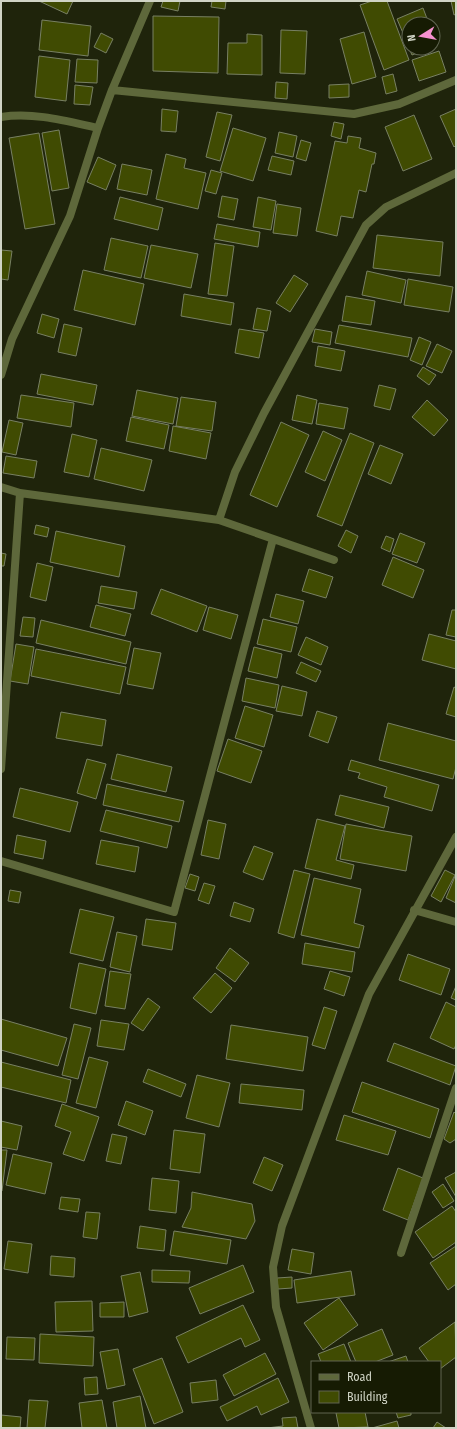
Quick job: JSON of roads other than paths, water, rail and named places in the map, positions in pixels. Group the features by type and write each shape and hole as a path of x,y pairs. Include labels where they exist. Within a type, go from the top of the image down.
{"street":[{"path":"1,374 12,339 70,216 98,128 112,90 150,1"},
{"path":"112,90 354,114 399,104 456,80"},
{"path":"1,117 17,114 54,119 98,128"},
{"path":"219,520 236,472 248,446 366,226 386,207 456,173"},
{"path":"1,487 20,493 219,520 334,560"},
{"path":"1,769 20,493"},
{"path":"1,861 174,912 273,539"},
{"path":"311,1428 276,1307 273,1267 282,1226 369,994 414,910 456,837"},
{"path":"414,910 456,922"},
{"path":"401,1253 456,1088"}]}
